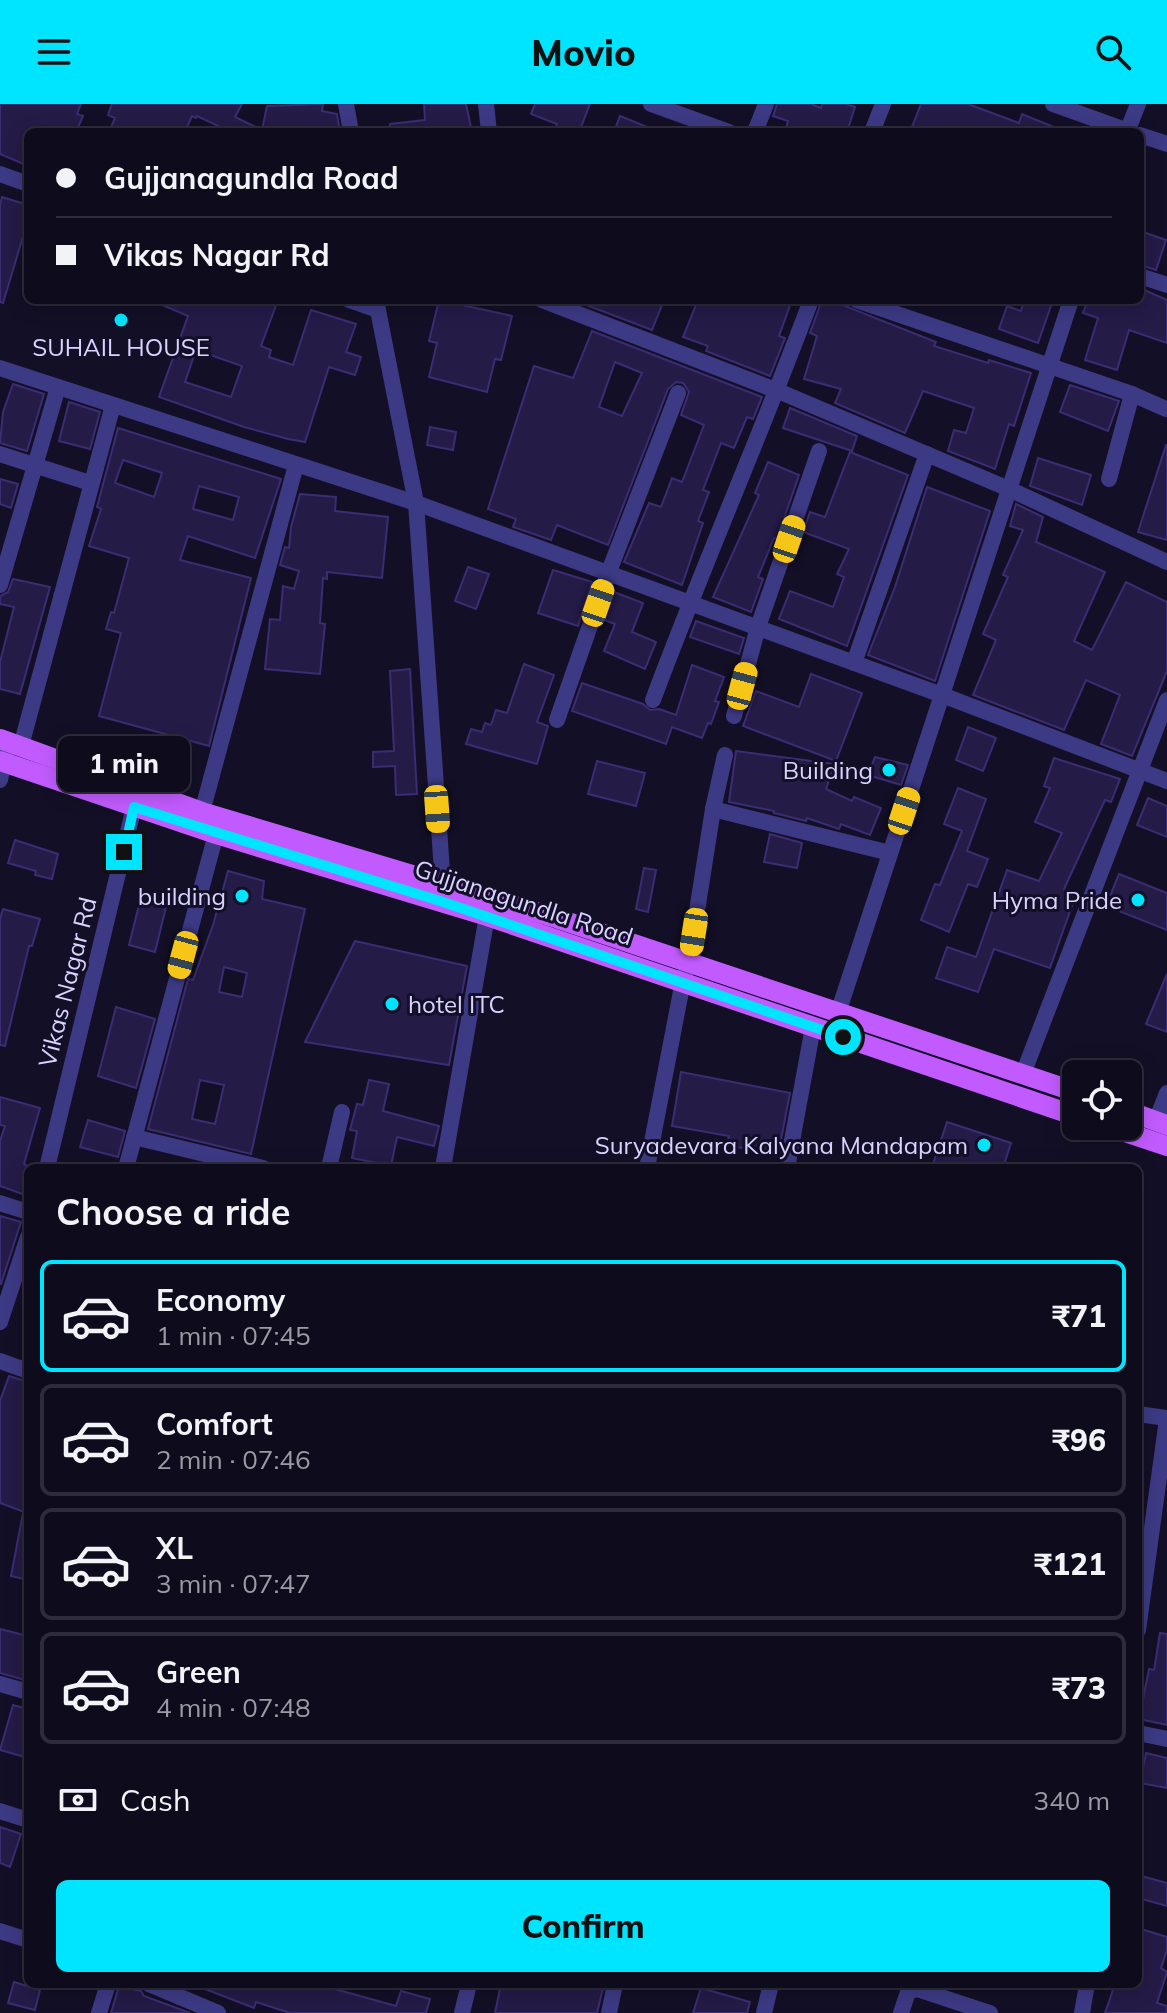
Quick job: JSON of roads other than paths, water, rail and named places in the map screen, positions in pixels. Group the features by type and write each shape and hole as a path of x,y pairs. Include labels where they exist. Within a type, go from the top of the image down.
{"main road":[{"name":"Gujjanagundla Road","path":"5,755 202,812 686,972 813,1027 1062,1111"},
{"name":"Gujjanagundla Road","path":"5,755 134,807 216,834 439,891 487,916 838,1013 1062,1087"},
{"path":"1142,1116 1162,1123"},
{"path":"1142,1138 1167,1146"}],"street":[{"path":"346,104 350,128"},
{"path":"486,104 489,128"},
{"path":"651,104 718,128"},
{"path":"757,128 766,104"},
{"path":"874,128 883,104"},
{"path":"1053,104 1120,128"},
{"path":"1132,128 1138,104"},
{"path":"1144,136 1167,144"},
{"path":"0,174 24,183"},
{"path":"1144,277 1167,285"},
{"path":"552,304 778,391 1009,489 1167,562"},
{"path":"653,700 689,603 778,391 810,304"},
{"path":"868,304 1132,394 1166,409"},
{"path":"838,1013 1070,304"},
{"path":"377,305 416,503 439,891"},
{"path":"0,368 416,503 942,695 1167,781"},
{"path":"0,585 58,387"},
{"path":"557,720 608,574 678,393"},
{"path":"1109,479 1132,394"},
{"path":"5,755 113,405"},
{"path":"734,716 758,627 819,451"},
{"path":"0,454 90,483"},
{"path":"854,663 927,454"},
{"path":"202,812 296,465"},
{"path":"1023,1074 1167,700"},
{"path":"648,1164 725,755"},
{"name":"Vikas Nagar Rd","path":"48,1164 134,807"},
{"path":"713,809 890,853"},
{"path":"127,1164 216,834"},
{"path":"444,1164 487,916"},
{"path":"788,1164 813,1027"},
{"path":"1162,1123 1167,1093"},
{"path":"330,1164 342,1112"},
{"path":"134,1137 246,1164"},
{"path":"0,1203 24,1211"},
{"path":"0,1322 24,1249"},
{"path":"0,1361 24,1370"},
{"path":"1142,1415 1167,1419 1142,1575"},
{"path":"0,1684 24,1691"},
{"path":"1142,1734 1167,1739"},
{"path":"0,1811 24,1819"},
{"path":"1,1935 24,1939"},
{"path":"99,2013 107,1988"},
{"path":"156,1988 192,2008 218,2013"},
{"path":"462,2013 468,1988"},
{"path":"609,2013 614,1988"},
{"path":"764,2013 770,1988"},
{"path":"1082,2013 1086,1988"},
{"path":"901,2013 908,1992 917,1989 990,2013"}],"place":[{"name":"SUHAIL HOUSE","path":"121,320"},
{"name":"Building","path":"889,770"},
{"name":"building","path":"242,896"},
{"name":"Hyma Pride","path":"1138,900"},
{"name":"hotel ITC","path":"392,1004"},
{"name":"Suryadevara Kalyana Mandapam","path":"984,1145"}]}
